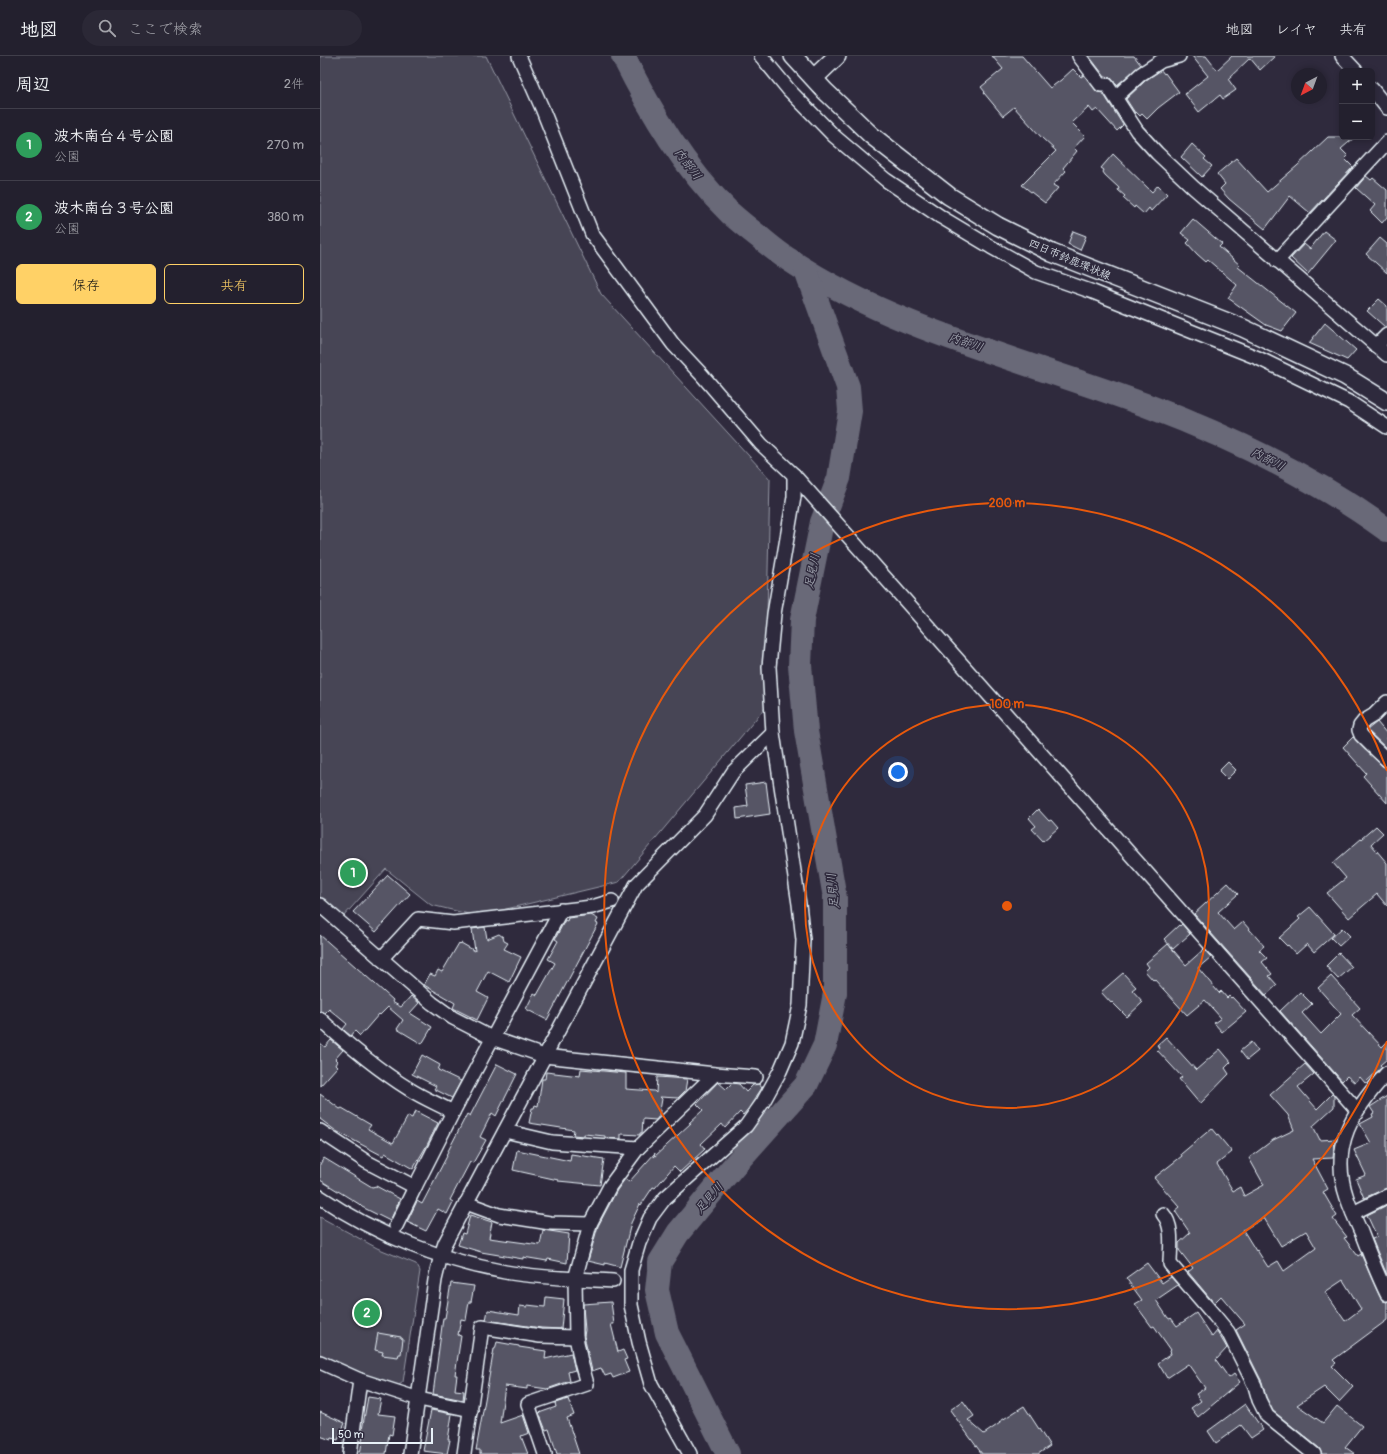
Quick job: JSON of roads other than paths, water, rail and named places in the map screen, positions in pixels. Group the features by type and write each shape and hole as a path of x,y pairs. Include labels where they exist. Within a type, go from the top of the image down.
{"main road":[{"name":"四日市鈴鹿環状線","path":"793,56 871,135 904,163 948,196 998,226 1052,253 1242,328 1345,376 1387,402"},
{"path":"814,78 837,56"}],"street":[{"path":"519,56 542,108 592,234 673,344 702,375 761,444 796,478 838,525 1357,1110"},
{"path":"761,56 789,90 834,136 886,180 941,217 991,247 1036,272 1092,292 1258,358 1349,402 1387,426"},
{"path":"1079,56 1102,85 1107,85 1116,96 1137,131 1157,153 1194,188 1387,356"},
{"path":"1116,96 1141,74 1161,62 1179,56"},
{"path":"1342,56 1353,68"},
{"path":"1375,94 1387,108"},
{"path":"1277,261 1387,142"},
{"path":"1376,346 1387,335"},
{"path":"690,1454 651,1384 639,1342 631,1305 631,1270 639,1243 650,1218 665,1198 746,1126 763,1102 780,1071 792,1042 800,1005 802,940 799,904 773,733 769,667 774,614 794,498 796,478"},
{"path":"1387,702 1374,715 1364,721 1359,730 1361,735 1371,746 1387,760"},
{"path":"410,1454 435,1280 445,1243 636,885 705,815 733,772 773,733"},
{"path":"381,959 418,919 452,923 592,906 612,901"},
{"path":"320,905 432,1003 453,1018 492,1038 544,1056 756,1077"},
{"path":"396,1226 453,1112 561,910"},
{"path":"320,1019 353,1049 382,1071 410,1090 453,1112"},
{"path":"1387,1073 1357,1110 1347,1130 1341,1156 1343,1181 1347,1198 1387,1292"},
{"path":"545,1454 528,1404 587,1384 580,1362 576,1337 575,1279 590,1224 610,1186 638,1148 715,1074"},
{"path":"320,1131 367,1162 415,1187"},
{"path":"505,1131 552,1142 638,1148"},
{"path":"1353,1213 1387,1196"},
{"path":"320,1198 334,1207 379,1230 456,1260 505,1272 534,1276 613,1281"},
{"path":"466,1203 499,1215 550,1223 590,1224"},
{"path":"1163,1214 1170,1226 1170,1264 1228,1332 1255,1386 1259,1400 1267,1416 1314,1454"},
{"path":"464,1454 482,1328 540,1336 576,1337"},
{"path":"320,1362 360,1380 419,1399 471,1410"},
{"path":"350,1454 360,1380"}],"waterway":[{"name":"内部川","path":"623,56 645,98 670,139 713,196 744,225 788,259 830,284 873,306 918,325 964,343 1148,406 1242,445 1302,476 1331,493 1387,530"},
{"name":"足見川","path":"728,1454 667,1333 657,1290 660,1262 678,1233 732,1168 806,1085 825,1045 835,993 835,898 806,731 800,665 802,620 822,522 839,478 850,411 848,387 806,271"}],"place":[{"name":"波木南台４号公園","path":"353,873"},
{"name":"波木南台３号公園","path":"367,1313"}]}
